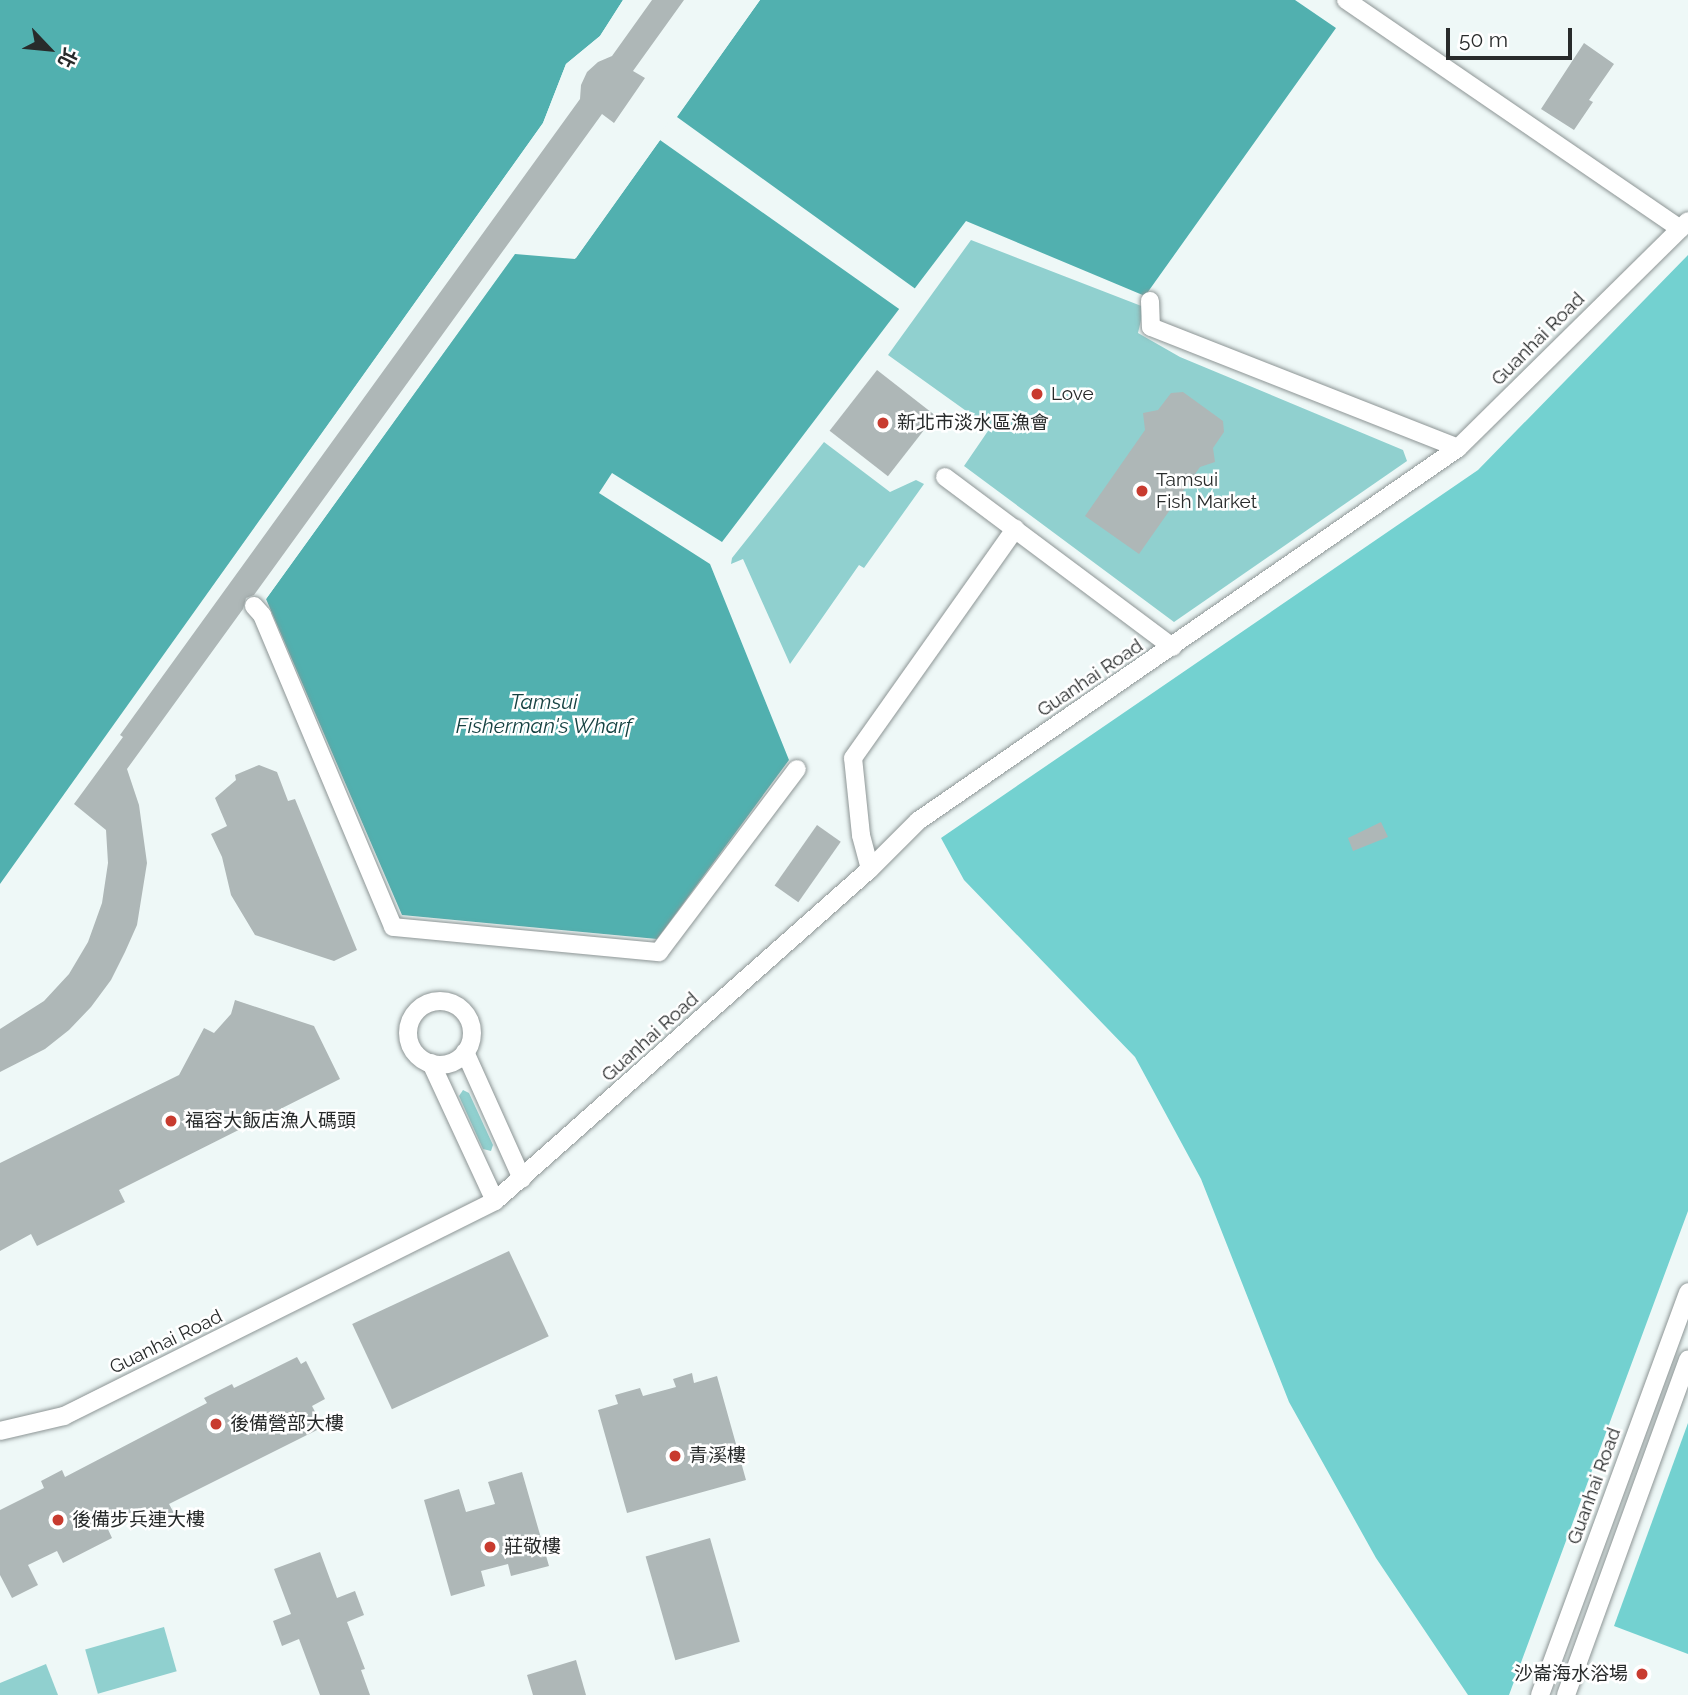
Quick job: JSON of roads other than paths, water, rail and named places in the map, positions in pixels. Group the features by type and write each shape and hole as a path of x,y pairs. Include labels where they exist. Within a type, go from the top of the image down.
{"street":[{"path":"1346,0 1684,225"},
{"name":"Guanhai Road","path":"0,1432 64,1416 495,1201 870,869 918,821 1458,449 1684,225"},
{"path":"1150,301 1151,327 1458,449"},
{"path":"945,477 1172,647"},
{"path":"870,869 861,835 853,758 1015,529"},
{"path":"254,606 262,615 393,927 659,952 797,769"},
{"path":"429,1002 450,1002 466,1014 472,1033 465,1052 447,1064 430,1063 417,1056 408,1036 413,1016 429,1002"},
{"path":"465,1052 522,1179"},
{"path":"430,1063 495,1201"},
{"name":"Guanhai Road","path":"1540,1695 1688,1292"},
{"path":"1566,1695 1688,1359"}],"water":[{"path":"0,0 623,0 600,36 566,64 543,123 0,884"},
{"name":"Tamsui Fisherman's Wharf","path":"760,0 1295,0 1336,28 1145,296 966,221 722,542 612,473 599,493 710,564 789,760 657,939 402,915 266,599 515,253 576,258"}],"place":[{"name":"Love","path":"1037,394"},
{"name":"新北市淡水區漁會","path":"883,423"},
{"name":"Tamsui Fish Market","path":"1142,491"},
{"name":"福容大飯店漁人碼頭","path":"171,1121"},
{"name":"後備營部大樓","path":"216,1424"},
{"name":"青溪樓","path":"675,1456"},
{"name":"後備步兵連大樓","path":"58,1520"},
{"name":"莊敬樓","path":"490,1547"},
{"name":"沙崙海水浴場","path":"1642,1674"}]}
